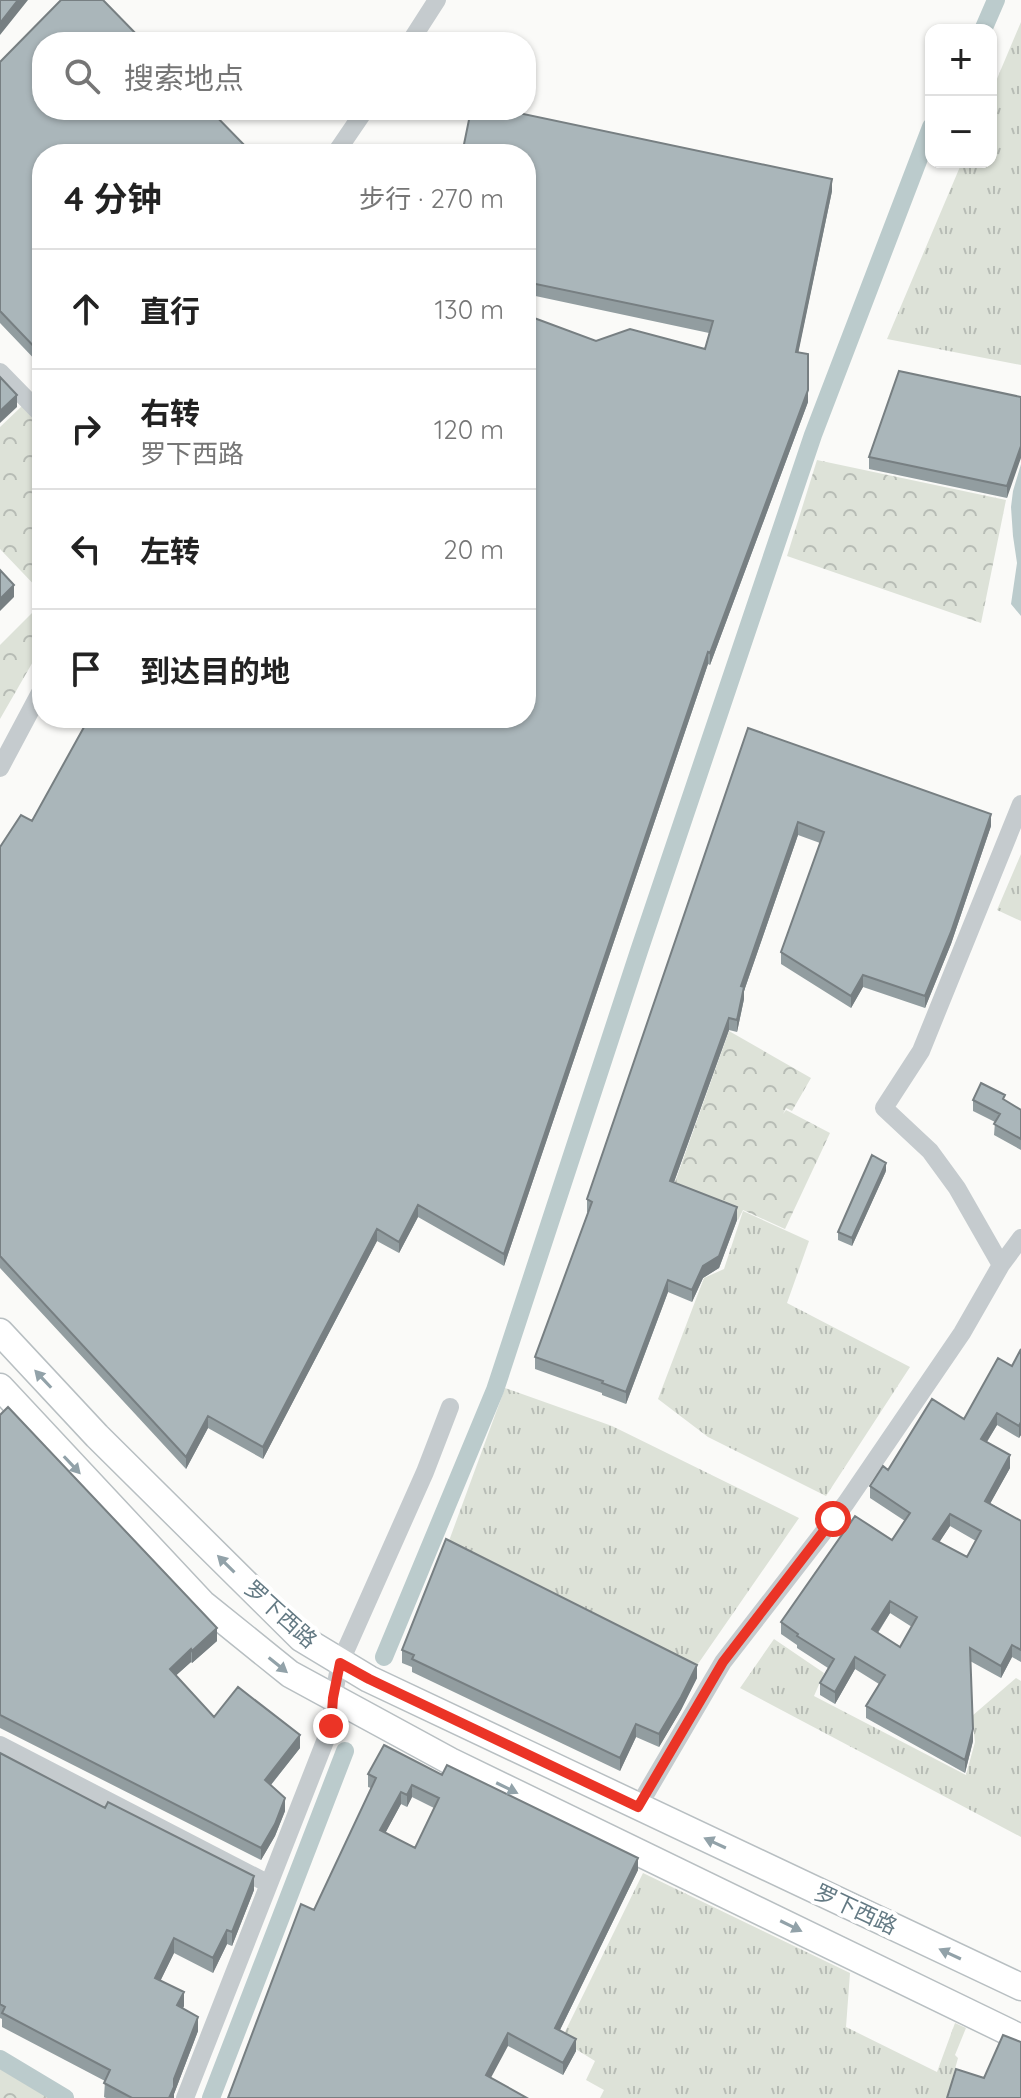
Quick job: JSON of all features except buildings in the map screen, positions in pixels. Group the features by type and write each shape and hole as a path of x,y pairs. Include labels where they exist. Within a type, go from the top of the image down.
{"main road":[{"name":"罗下西路","path":"0,1332 97,1436 301,1638 369,1679 1021,1987"},
{"name":"罗下西路","path":"2,1393 202,1603 290,1674 450,1761 1021,2038"}],"street":[{"path":"416,32 437,0"},
{"path":"342,144 358,120"},
{"path":"0,372 32,405"},
{"path":"0,768 32,708"},
{"path":"1001,1265 957,1188 930,1151 884,1108 921,1051 1021,804"},
{"path":"638,1807 723,1662 846,1503 962,1333 1001,1265 1021,1238"},
{"path":"185,2098 331,1726 340,1663 425,1472 450,1407"},
{"path":"0,1745 269,1884"}],"green space":[{"path":"1021,22 1021,365 887,339 959,168 997,168 997,79"},
{"path":"22,406 32,416 32,583 0,549 0,427"},
{"path":"817,460 1006,500 981,623 787,556"},
{"path":"32,613 32,663 0,719 0,645"},
{"path":"1021,854 1021,921 997,910"},
{"path":"729,1031 811,1078 792,1111 786,1108 783,1114 786,1110 830,1133 785,1229 743,1210 738,1220 671,1193"},
{"path":"743,1211 809,1241 787,1303 910,1367 826,1496 708,1437 658,1399 704,1278 724,1269"},
{"path":"505,1388 612,1426 799,1518 691,1674 446,1549"},
{"path":"774,1639 824,1673 814,1696 966,1775 975,1742 972,1716 1016,1678 1021,1681 1021,1837 740,1688"},
{"path":"643,1873 850,1973 846,2027 937,2072 955,2023 966,2028 955,2055 958,2058 947,2098 600,2098 604,2090 586,2080 595,2061 561,2040"},
{"path":"0,2068 49,2098 0,2098"}],"shaded area":[{"path":"1021,464 1021,616 1011,604 1017,563 1011,507"}],"waterway":[{"path":"986,24 996,0"},
{"path":"384,1657 495,1390 813,435 925,143"},
{"path":"211,2098 345,1751"},
{"path":"0,2059 65,2098"}],"route":[{"path":"331,1726 340,1663 638,1807 723,1662 833,1519"}]}
